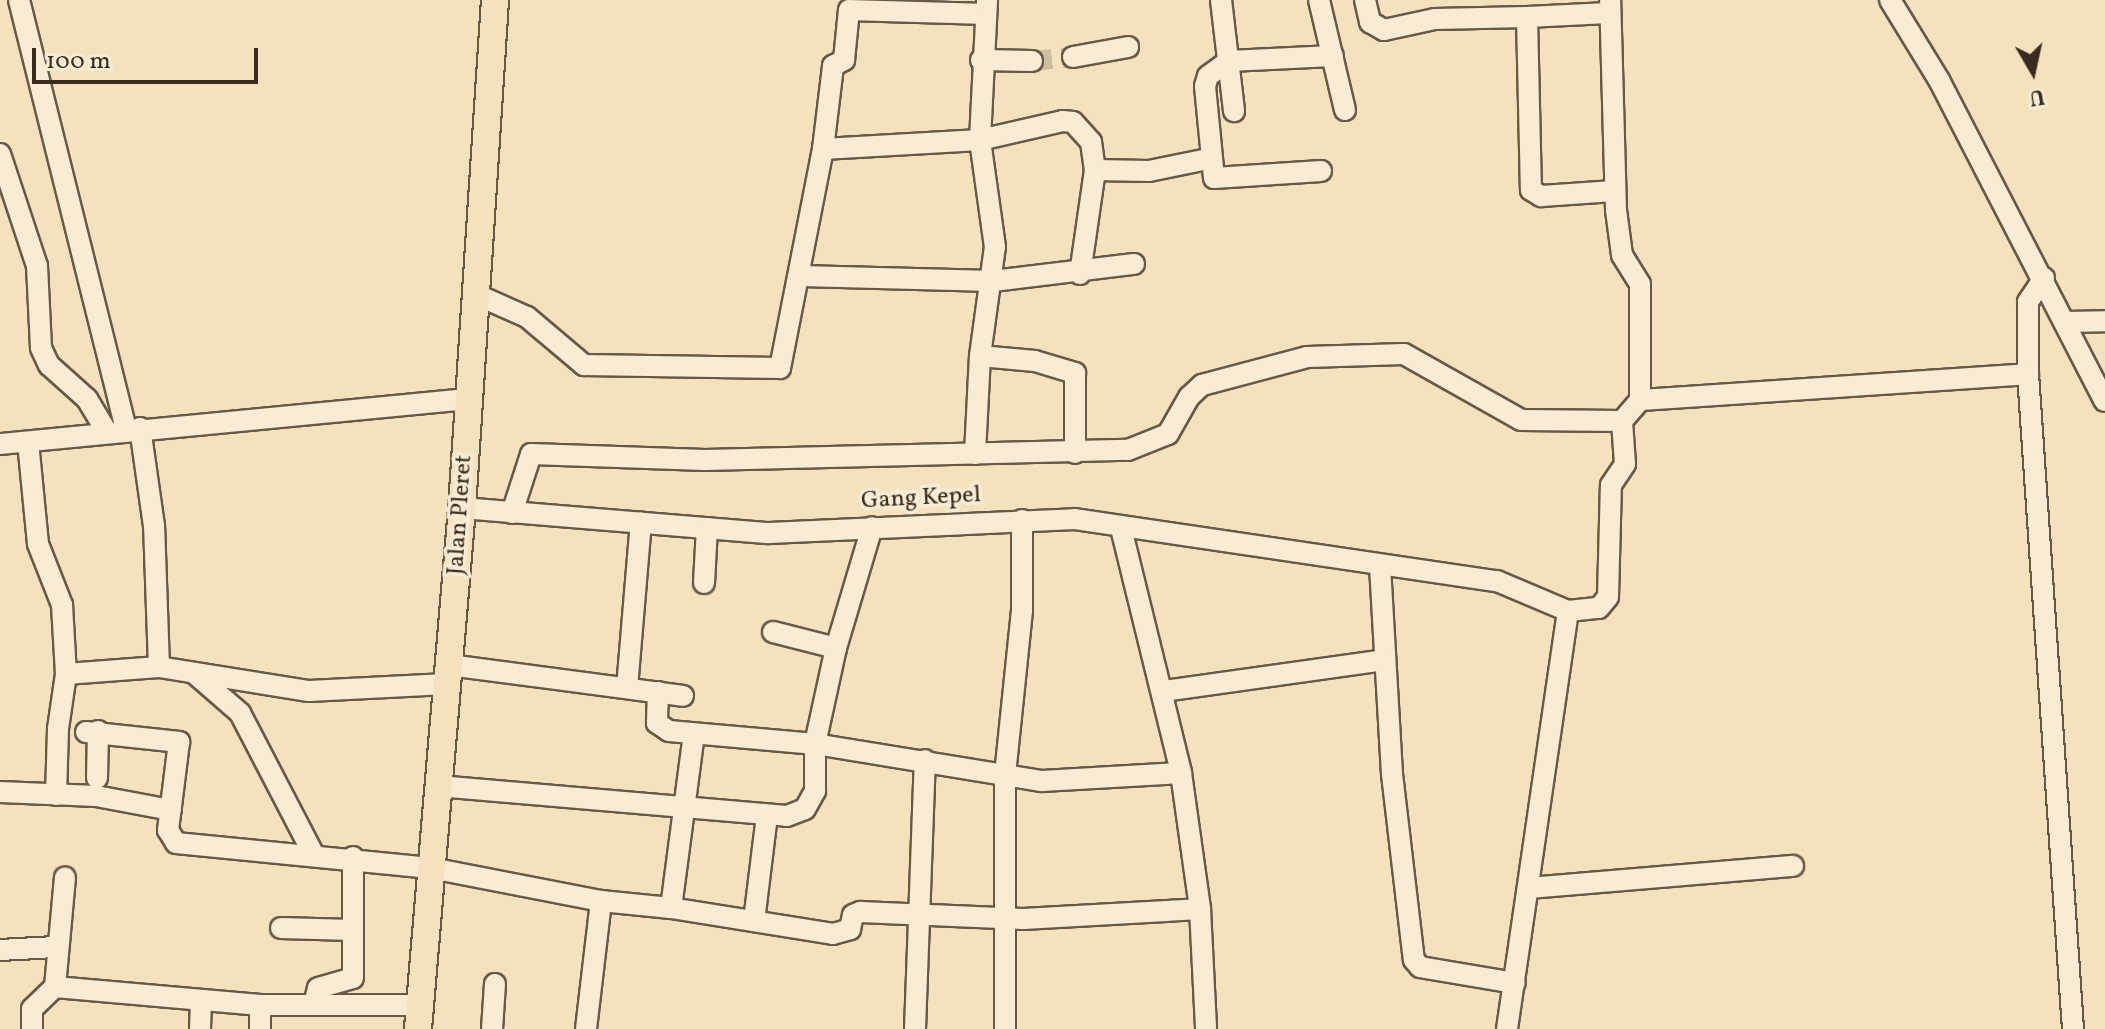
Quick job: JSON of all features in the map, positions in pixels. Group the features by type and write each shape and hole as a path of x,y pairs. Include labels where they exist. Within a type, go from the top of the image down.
{"main road":[{"name":"Jalan Pleret","path":"418,1017 462,508 495,0"}],"street":[{"path":"19,0 125,430 154,526 159,667"},
{"path":"1221,0 1234,111"},
{"path":"1319,0 1345,110"},
{"path":"1365,0 1370,22 1384,30 1435,19 1609,6 1615,191 1622,255 1640,284 1640,400 1622,421 1625,464 1610,488 1608,597 1599,608 1568,611 1507,1029"},
{"path":"1890,0 2044,278 2105,401"},
{"path":"475,294 527,317 584,365 777,369 784,363 823,149 833,66 844,60 849,10 986,7 981,60 980,140 995,247 993,281 980,356 975,454"},
{"path":"1537,11 1531,190 1541,196 1615,191"},
{"path":"1073,57 1128,47"},
{"path":"1321,171 1218,180 1208,159 1205,86 1208,76 1229,61 1333,56"},
{"path":"981,60 1032,61"},
{"path":"823,149 980,140 1073,122 1091,142 1095,170 1080,274"},
{"path":"0,154 37,266 39,340 45,358 125,430"},
{"path":"1095,170 1149,171 1208,159"},
{"path":"801,276 993,281 1080,274 1134,264"},
{"path":"2044,278 2028,302 2028,374 2073,1029"},
{"path":"2066,322 2105,321"},
{"path":"512,513 531,454 719,460 1075,453 1146,445 1174,429 1189,397 1202,385 1307,357 1404,354 1521,420 1546,424 1622,421"},
{"path":"980,356 1035,361 1075,373 1075,453"},
{"path":"1640,400 2028,374"},
{"path":"0,444 468,399"},
{"path":"28,442 38,544 62,605 66,674 58,729 56,795"},
{"name":"Gang Kepel","path":"462,508 769,533 1075,519 1511,584 1568,611"},
{"path":"1005,1029 1005,775 1022,610 1022,520"},
{"path":"627,688 641,523"},
{"path":"438,786 767,815 787,816 810,805 815,744 836,648 872,527"},
{"path":"704,583 707,528"},
{"path":"1121,528 1164,691 1181,773 1200,909 1206,1029"},
{"path":"1380,566 1403,893 1414,960 1420,967 1515,983"},
{"path":"773,632 836,648"},
{"path":"1164,691 1385,660"},
{"path":"66,674 159,667 322,692 448,674 627,688 683,696"},
{"path":"190,670 240,713 313,853"},
{"path":"658,692 657,723 669,731 815,744 1042,781 1181,773"},
{"path":"97,778 92,732 179,742 168,832 176,843 353,857 431,868 601,901 671,908 833,934 850,929 853,915 860,912 1005,918 1200,909"},
{"path":"671,908 694,734"},
{"path":"915,1029 925,760"},
{"path":"0,792 56,795 171,810"},
{"path":"754,921 767,815"},
{"path":"314,1005 318,988 353,978 353,857"},
{"path":"1530,888 1793,866"},
{"path":"32,1029 32,1009 55,987 56,947 65,877"},
{"path":"586,1029 601,901"},
{"path":"281,928 352,930"},
{"path":"0,950 56,947"},
{"path":"492,1029 495,984"},
{"path":"55,987 201,1001 314,1005 418,1017"},
{"path":"200,1029 201,1001"},
{"path":"260,1005 260,1029"}],"tunnel":[{"path":"1032,61 1073,57"}]}
